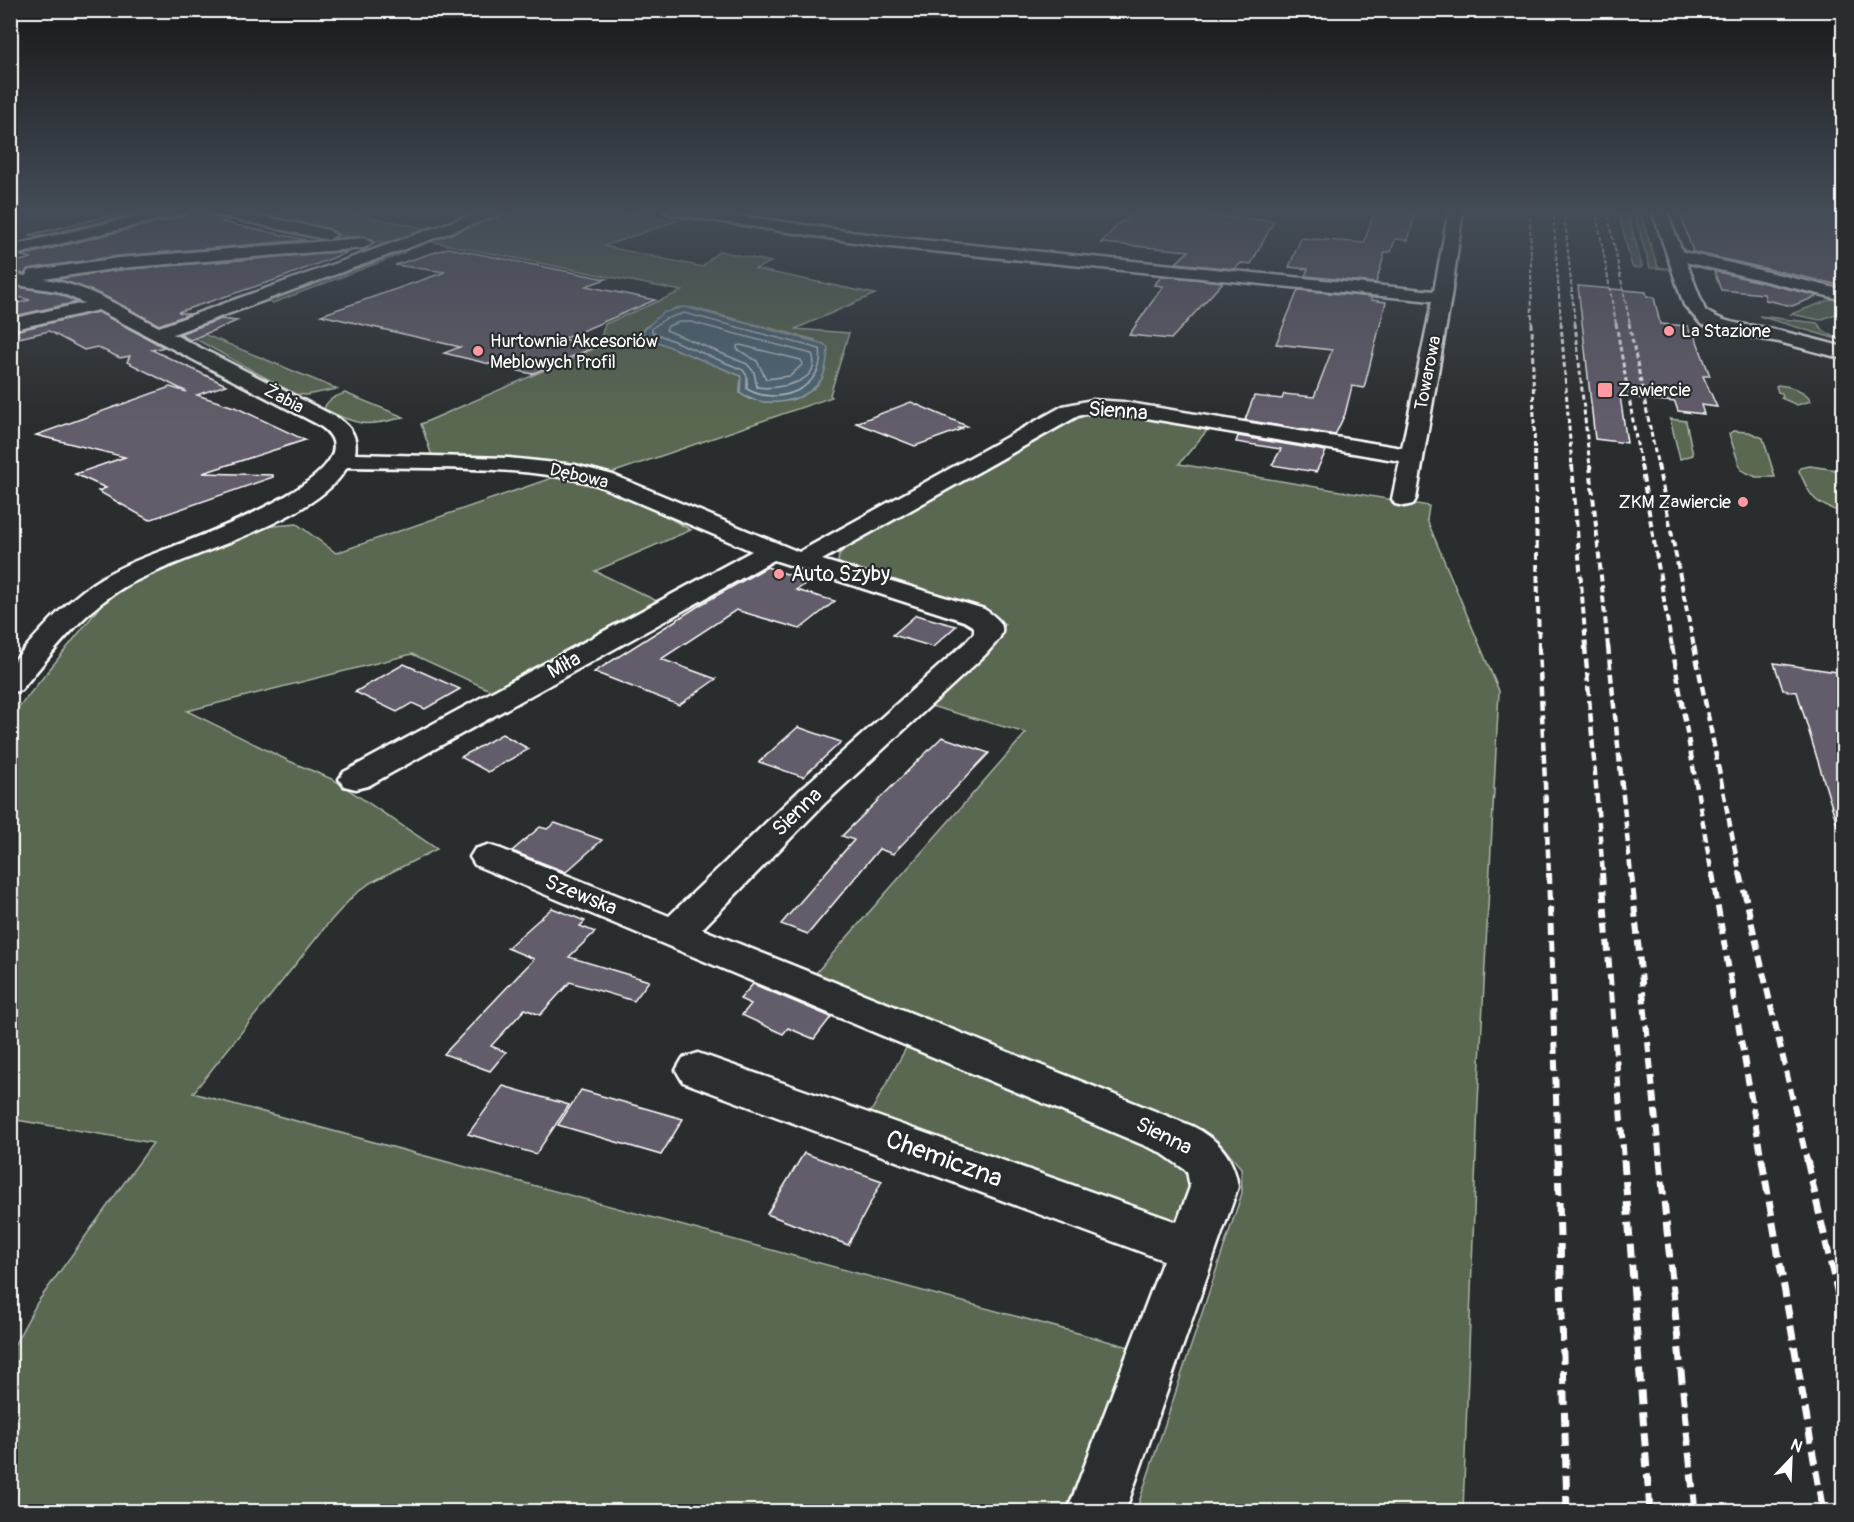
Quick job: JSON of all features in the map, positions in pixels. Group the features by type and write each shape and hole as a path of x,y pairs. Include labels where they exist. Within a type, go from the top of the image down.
{"street":[{"name":"Żabia","path":"25,281 60,286 80,293 337,429 344,436 346,444 342,460"},
{"path":"159,333 304,281"},
{"path":"1283,281 1442,297"},
{"name":"Towarowa","path":"1404,499 1431,364 1445,281"},
{"path":"1685,281 1696,310 1737,334 1778,350 1844,363"},
{"path":"1785,281 1844,295"},
{"path":"10,325 101,304"},
{"path":"1737,334 1770,334 1844,353"},
{"name":"Sienna","path":"786,556 991,454 1061,416 1084,407 1123,408 1411,456"},
{"path":"10,684 82,605 114,581 279,511 308,494 342,460"},
{"name":"Dębowa","path":"342,460 508,465 575,472 605,480 786,556"},
{"name":"Sienna","path":"786,556 974,615 988,624 988,634 975,649 812,797 675,933 1192,1147 1206,1159 1214,1173 1214,1187 1096,1512"},
{"name":"Miła","path":"356,778 786,556"},
{"name":"Szewska","path":"488,857 675,933"},
{"name":"Chemiczna","path":"698,1070 1191,1249"}],"green space":[{"path":"318,281 331,281 273,303 266,300"},
{"path":"631,281 813,281 875,294 795,329 849,333 830,395 832,397 606,475 433,459 421,424 598,347 605,324 682,291","holes":["684,307 815,340 777,402 749,399 740,393 741,376 646,336 642,332 644,328 675,308"]},
{"path":"1835,298 1843,300 1843,311 1820,320 1791,314"},
{"path":"1759,316 1817,323 1824,331 1840,340"},
{"path":"189,328 337,389 306,395 295,394 183,332"},
{"path":"1776,386 1801,391 1811,401 1797,405 1781,398 1782,393 1778,392"},
{"path":"345,393 404,417 371,424 346,419 324,409 330,400"},
{"path":"1105,410 1210,427 1179,464 1429,506 1427,520 1499,691 1478,1102 1463,1511 1136,1511 1242,1193 1241,1168 1217,1140 815,974 1026,733 927,705 983,658 993,647 1005,624 989,613 852,571 838,562 839,555 845,547 1079,415 1090,411"},
{"path":"1670,419 1686,421 1693,455 1680,459"},
{"path":"1733,431 1749,432 1763,438 1775,477 1756,477 1741,470 1729,434"},
{"path":"1810,466 1843,471 1843,513 1819,503 1811,494 1799,471 1800,468"},
{"path":"566,473 655,510 691,530 595,571 659,602 494,692 412,654 187,711 289,761 334,780 437,849 370,883 353,896 326,926 193,1093 1133,1348 1070,1511 11,1512 11,1351 37,1303 153,1143 11,1119 11,717 107,598 124,585 261,527 297,524 336,553"},
{"path":"910,1041 1163,1147 1195,1175 1184,1230 868,1117"}],"water":[{"path":"684,307 824,344 828,348 821,380 814,388 794,399 771,402 749,398 740,393 741,376 653,340 642,332 662,313"}],"building":[{"path":"63,281 272,281 178,312 189,314 159,325 104,296"},
{"path":"419,281 600,281 586,286 655,300 563,339 597,346 532,374 444,353 460,347 321,315"},
{"path":"1158,281 1223,282 1171,339 1129,335 1163,286 1154,285"},
{"path":"1718,281 1756,281 1818,296 1792,306 1766,300 1764,294 1721,290"},
{"path":"1822,281 1844,281 1844,286"},
{"path":"10,286 56,293 77,302 10,317 10,305 30,300 10,295"},
{"path":"1578,286 1646,292 1647,296 1654,297 1660,324 1688,326 1691,336 1695,336 1710,376 1703,376 1717,407 1701,405 1704,414 1678,411 1675,402 1620,396 1627,443 1595,439"},
{"path":"1298,290 1372,297 1371,300 1386,302 1364,388 1352,386 1345,414 1335,435 1245,420 1254,396 1282,399 1284,394 1314,397 1332,350 1276,344"},
{"path":"98,312 164,347 152,350 226,385 197,395 237,408 305,440 203,473 273,475 273,477 149,520 98,491 106,488 75,474 125,457 36,435 170,387 187,392 127,362 130,356 120,358 97,347 84,350 49,331 10,340 10,332"},
{"path":"221,319 237,321 190,340 179,334"},
{"path":"911,402 967,426 915,446 856,423"},
{"path":"1238,436 1326,451 1316,472 1272,465 1281,449 1236,442"},
{"path":"767,567 809,582 796,590 835,601 800,629 736,610 661,659 716,679 679,705 594,672 700,605"},
{"path":"916,615 956,626 933,647 893,635"},
{"path":"1774,663 1844,673 1844,823 1837,824 1797,692 1783,690"},
{"path":"404,664 460,689 425,709 412,703 397,712 355,692"},
{"path":"798,727 841,742 803,777 759,762"},
{"path":"502,734 529,749 488,772 461,757"},
{"path":"942,737 989,753 893,854 879,849 808,934 781,924 854,840 842,836"},
{"path":"555,823 602,840 566,872 512,851 540,827 547,829"},
{"path":"552,908 585,921 580,926 595,932 569,957 649,981 634,1001 570,982 540,1015 525,1009 491,1046 506,1052 490,1071 444,1054 534,959 507,948"},
{"path":"753,984 831,1017 814,1039 788,1028 783,1034 742,1015 751,1004 740,999"},
{"path":"503,1086 569,1105 536,1154 468,1134"},
{"path":"581,1090 683,1119 661,1155 558,1125"},
{"path":"804,1153 882,1181 848,1245 767,1214"}],"railway":[{"path":"1531,281 1532,324"},
{"path":"1558,281 1561,324"},
{"path":"1571,281 1575,324"},
{"path":"1608,281 1616,324"},
{"path":"1621,281 1630,324"},
{"path":"1532,323 1535,467"},
{"path":"1561,323 1572,467"},
{"path":"1575,323 1590,467"},
{"path":"1616,323 1641,467"},
{"path":"1629,323 1658,467"},
{"path":"1535,465 1539,647"},
{"path":"1572,465 1586,647"},
{"path":"1590,465 1608,647"},
{"path":"1641,465 1672,647"},
{"path":"1658,465 1694,647"},
{"path":"1539,646 1549,875"},
{"path":"1585,646 1603,875"},
{"path":"1608,646 1631,875"},
{"path":"1672,646 1712,875"},
{"path":"1694,646 1740,875"},
{"path":"1549,873 1558,1161"},
{"path":"1602,873 1624,1161"},
{"path":"1631,873 1660,1161"},
{"path":"1712,873 1762,1161"},
{"path":"1740,873 1807,1161"},
{"path":"1558,1160 1567,1512"},
{"path":"1624,1160 1650,1512"},
{"path":"1660,1160 1695,1512"},
{"path":"1762,1160 1823,1512"},
{"path":"1807,1160 1844,1321"}],"place":[{"name":"La Stazione","path":"1669,331"},
{"name":"Hurtownia Akcesoriów Meblowych Profil","path":"478,351"},
{"name":"Zawiercie","path":"1605,390"},
{"name":"ZKM Zawiercie","path":"1743,502"},
{"name":"Auto Szyby","path":"779,574"}]}
